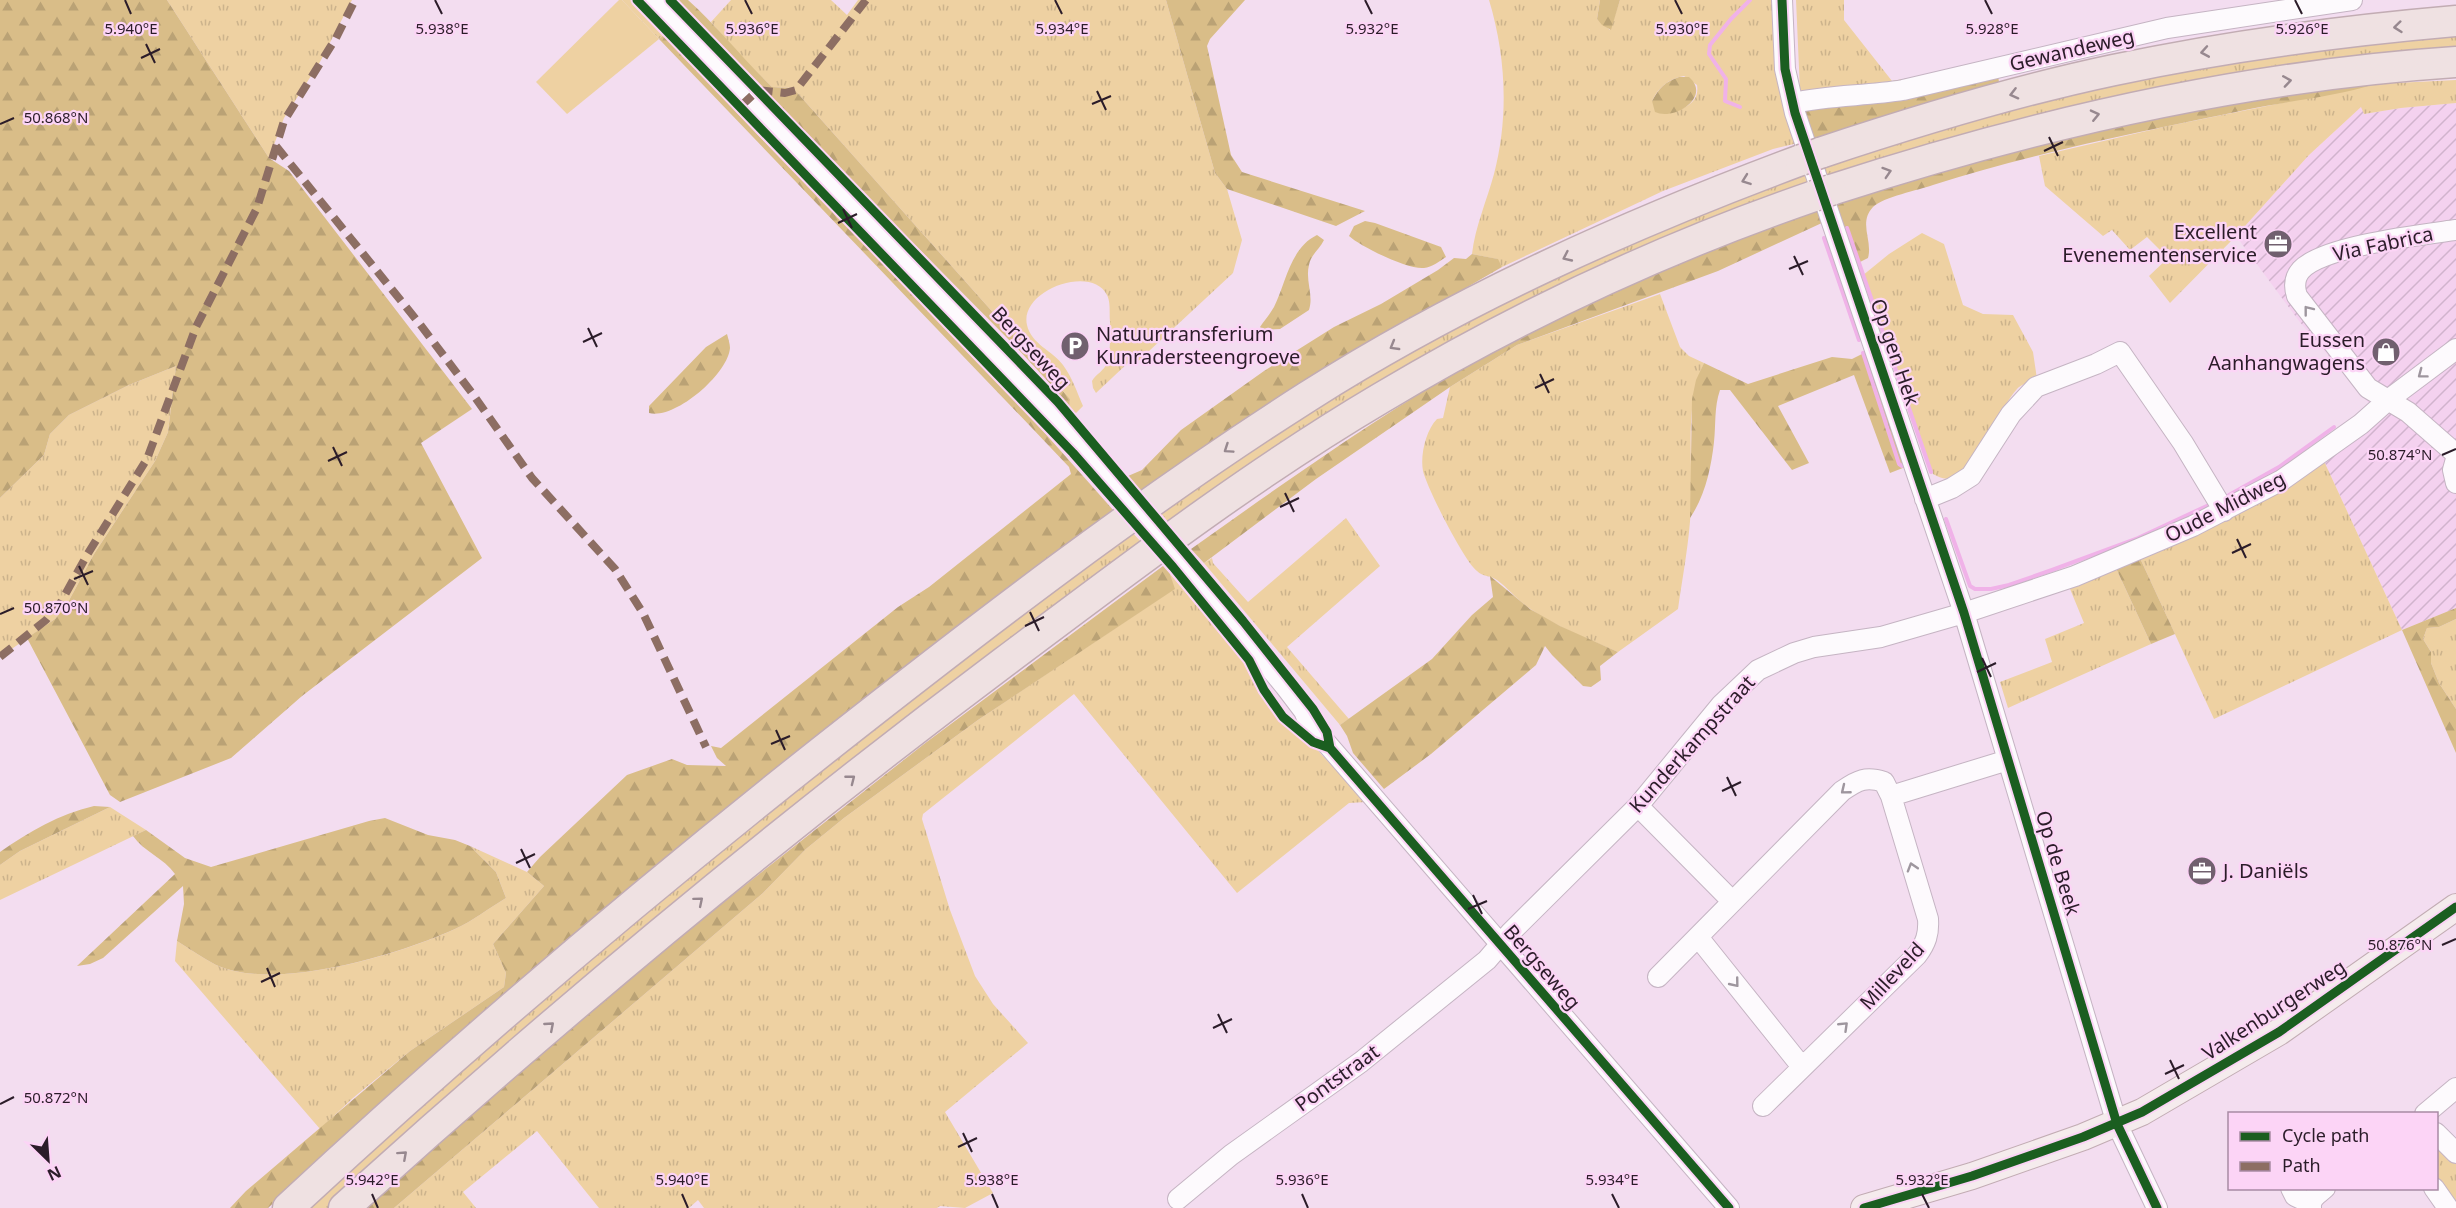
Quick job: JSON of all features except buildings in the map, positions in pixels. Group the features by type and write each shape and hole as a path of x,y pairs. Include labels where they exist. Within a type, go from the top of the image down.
{"highway":[{"path":"288,1208 548,974 721,831 907,684 1157,498 1308,396 1474,302 1658,216 1810,156 1960,108 2112,70 2257,43 2456,21"},
{"path":"344,1208 579,1001 746,862 930,717 1255,478 1380,399 1520,321 1616,275 1715,232 1822,193 1980,144 2132,107 2317,76 2456,62"}],"main road":[{"name":"Valkenburgerweg","path":"1864,1208 1946,1185 2117,1124 2168,1098 2279,1032 2456,907"}],"street":[{"name":"Bergseweg","path":"653,0 1038,398 1181,561 1292,694 1309,723 1729,1208"},
{"name":"Op gen Hek","path":"1782,0 1783,49 1792,103 1964,613"},
{"name":"Gewandeweg","path":"1792,103 1822,97 1868,95 1903,90 2166,28 2352,0"},
{"name":"Via Fabrica","path":"2388,400 2368,388 2297,296 2296,278 2303,268 2319,258 2356,248 2456,230"},
{"name":"Oude Midweg","path":"1964,613 2113,561 2224,511 2282,480 2361,423 2456,349"},
{"path":"1925,499 1952,488 1971,476 2011,414 2036,387 2096,364 2120,352 2183,443 2224,511"},
{"path":"2388,400 2408,412 2456,454"},
{"path":"2456,459 2453,470 2456,483"},
{"name":"Op de Beek","path":"1964,613 2117,1124 2157,1208"},
{"name":"Kunderkampstraat","path":"1499,944 1638,806 1726,699 1758,670 1814,646 1881,636 1964,613"},
{"path":"1658,977 1842,791 1853,784 1871,778 1884,782 1891,796 2008,760"},
{"name":"Milleveld","path":"1763,1106 1925,944 1929,930 1928,919 1891,796"},
{"path":"1638,806 1732,901"},
{"path":"1698,937 1802,1067"},
{"name":"Pontstraat","path":"1178,1199 1231,1155 1361,1062 1487,960 1499,944"},
{"path":"2426,1112 2456,1088"},
{"path":"2438,1135 2456,1153"},
{"path":"2292,1190 2295,1196 2310,1206 2314,1197 2323,1190"},
{"path":"2435,1190 2448,1208"}],"shaded area":[{"path":"2456,103 2456,608 2402,630 2323,459 2372,407 2299,321 2236,236 2309,155 2362,106 2365,114"}],"green space":[{"path":"0,0 167,0 269,158 289,171 472,409 421,443 482,558 302,696 231,758 120,802 110,795 27,638 55,619 66,606 94,554 155,461 168,432 176,366 129,385 69,415 50,434 44,455 0,498"},
{"path":"167,0 352,0 320,62 284,118 269,158"},
{"path":"619,0 622,0 659,39 567,114 536,82"},
{"path":"622,0 631,0 664,35 659,39"},
{"path":"673,0 688,0 772,87 793,88 1070,399 1069,409 1056,390 1015,346"},
{"path":"731,0 831,0 847,15 858,0 1166,0 1215,173 1227,189 1242,240 1233,273 1134,365 1130,361 1096,393 1092,381 1106,366 1109,353 1110,308 1107,295 1099,286 1087,282 1073,282 1058,285 1034,301 1028,312 1029,332 1059,360 1072,380 1083,406 1073,416 1068,411 1070,399 793,88 772,87 742,58 711,22"},
{"path":"1166,0 1245,0 1210,39 1207,46 1231,155 1242,172 1365,211 1336,226 1227,189 1215,173"},
{"path":"1489,0 1600,0 1597,19 1610,30 1620,0 1777,0 1798,143 1773,149 1663,191 1502,267 1497,259 1472,254 1478,224 1494,174 1502,131 1504,87 1495,21","holes":["1684,76 1697,85 1694,100 1686,107 1671,113 1652,101 1665,84 1678,77"]},
{"path":"1600,0 1620,0 1611,30 1597,19"},
{"path":"1796,0 1844,0 1844,20 1892,81 1800,91"},
{"path":"2456,30 2456,53 1720,223 1170,524 1159,511 1411,346 1735,191 2075,87"},
{"path":"664,35 754,131 997,379 1114,511 402,1084 268,1208 230,1208 246,1191 410,1051 504,987 506,973 493,944 544,886 527,872 627,775 672,759 687,765 726,766 717,758 711,746 721,748 898,607 929,587 1071,474 1069,467 659,39"},
{"path":"1996,63 1999,82 1811,140 1800,91 1892,81"},
{"path":"1679,77 1689,77 1695,85 1696,92 1693,99 1688,105 1672,113 1655,112 1652,101 1657,92 1666,83"},
{"path":"2456,80 2456,103 2364,114 2361,107 2309,155 2236,236 2170,303 2149,276 2168,258 2147,237 2130,250 2112,230 2103,236 2045,186 2039,156 2168,126 2375,84"},
{"path":"2375,84 2346,92 2250,109 2090,143 2011,162 1893,197 1878,203 1869,213 1866,225 1868,258 1858,263 1834,200 2095,128 2289,93"},
{"path":"1818,205 1824,222 1718,271 1517,345 1450,387 1316,479 1204,563 1191,549 1366,428 1475,361 1601,297"},
{"path":"1365,221 1441,247 1446,257 1433,265 1417,268 1385,257 1349,236 1354,226"},
{"path":"1922,233 1944,244 1963,305 1983,314 2013,315 2033,352 2037,379 2017,389 1967,465 1959,474 1948,479 1933,474 1913,425 1862,276 1889,254"},
{"path":"1317,235 1324,240 1309,265 1311,299 1309,310 1280,329 1263,330 1260,327 1274,307 1295,257 1308,241"},
{"path":"1472,254 1498,259 1502,267 1419,315 1140,493 1128,476 1142,470 1181,430 1264,371 1334,327 1381,304 1454,258 1466,259"},
{"path":"1660,294 1680,347 1689,356 1704,363 1698,379 1692,414 1688,543 1678,609 1618,652 1552,622 1523,603 1497,580 1482,574 1471,565 1431,492 1423,471 1423,450 1433,424 1437,419 1443,418 1450,387 1517,345"},
{"path":"727,334 730,348 727,359 710,382 686,402 660,413 649,413 649,406 706,347"},
{"path":"1868,351 1908,466 1890,473 1854,375 1778,406 1809,463 1792,470 1730,390 1720,390 1709,472 1700,501 1690,518 1692,399 1696,380 1704,363 1748,384 1832,357 1852,359"},
{"path":"176,366 168,432 155,461 94,554 66,606 55,619 0,657 0,498 44,455 50,434 69,415 129,385"},
{"path":"2380,418 2139,556 2175,634 2151,644 2115,566 2153,534 2227,497 2319,445"},
{"path":"2323,459 2402,630 2214,719 2139,556"},
{"path":"1346,518 1380,566 1287,647 1349,719 1340,725 1204,563 1212,558 1213,563 1248,602"},
{"path":"1131,531 1143,544 330,1208 304,1208 491,1038 856,740"},
{"path":"1163,566 1170,574 1175,589 978,720 844,818 806,849 763,893 394,1208 361,1208 630,976 924,744"},
{"path":"2115,566 2151,644 2008,708 2000,682 2052,662 2045,639 2084,623 2068,584"},
{"path":"1170,574 1321,754 1366,802 1349,803 1237,893 1074,694 923,814 922,819 950,910 975,976 993,1004 1028,1043 945,1112 993,1193 965,1208 940,1206 937,1208 704,1208 698,1200 689,1208 599,1208 537,1131 463,1192 476,1208 394,1208 763,893 806,849 844,818 978,720 1174,589"},
{"path":"1490,576 1530,609 1560,626 1618,652 1600,666 1601,680 1591,687 1583,686 1545,646 1536,665 1431,754 1384,789 1353,753 1340,725 1432,659 1472,615 1493,597"},
{"path":"2456,608 2456,619 2439,627 2427,628 2423,639 2431,652 2431,663 2439,683 2456,709 2456,753 2402,630"},
{"path":"2456,619 2456,709 2439,683 2431,663 2431,652 2423,639 2427,628 2439,627"},
{"path":"94,806 110,807 20,851 0,865 0,852 22,838 45,824"},
{"path":"110,807 146,830 0,900 0,865 20,851"},
{"path":"385,818 428,835 455,840 470,846 496,872 506,898 462,926 402,949 336,967 270,974 241,972 216,965 177,941 184,904 183,886 103,958 90,964 77,966 175,874 133,836 146,830 185,858 211,867"},
{"path":"470,846 527,872 544,886 493,944 506,973 504,987 410,1051 353,1098 320,1129 175,961 177,941 216,965 241,972 270,974 337,967 402,949 462,926 506,898 496,872"},
{"path":"2438,1142 2456,1161 2456,1208 2438,1184"}],"waterway":[{"path":"1740,107 1725,101 1726,79 1709,54 1710,45 1750,0"},
{"path":"1847,228 1931,472"},
{"path":"1824,238 1859,340"},
{"path":"1863,353 1899,464 1902,466"},
{"path":"2229,495 2279,467 2334,427"},
{"path":"1946,519 1970,586 1975,589 1991,589 2009,585 2138,538 2211,504"}],"marked path":[{"path":"0,657 46,620 61,602 87,555 147,459 196,327 257,208 284,121 336,38 355,0"},
{"path":"741,106 758,90 785,93 796,90 866,0"},
{"path":"276,146 419,323 532,478 615,569 643,613 706,747"}],"cycle path":[{"path":"637,0 1073,453 1173,567 1249,660 1264,690 1283,717 1313,742 1330,748 1729,1208"},
{"path":"670,0 1058,402 1243,621 1313,709 1327,732 1330,748"},
{"path":"1782,0 1785,69 1795,113 1964,613 2117,1124 2157,1208"},
{"path":"1864,1208 1972,1176 2083,1137 2142,1112 2279,1032 2456,907"}],"place":[{"name":"Excellent Evenementenservice","path":"2278,244"},
{"name":"Natuurtransferium Kunradersteengroeve","path":"1075,346"},
{"name":"Eussen Aanhangwagens","path":"2386,352"},
{"name":"J. Daniëls","path":"2202,871"}]}
